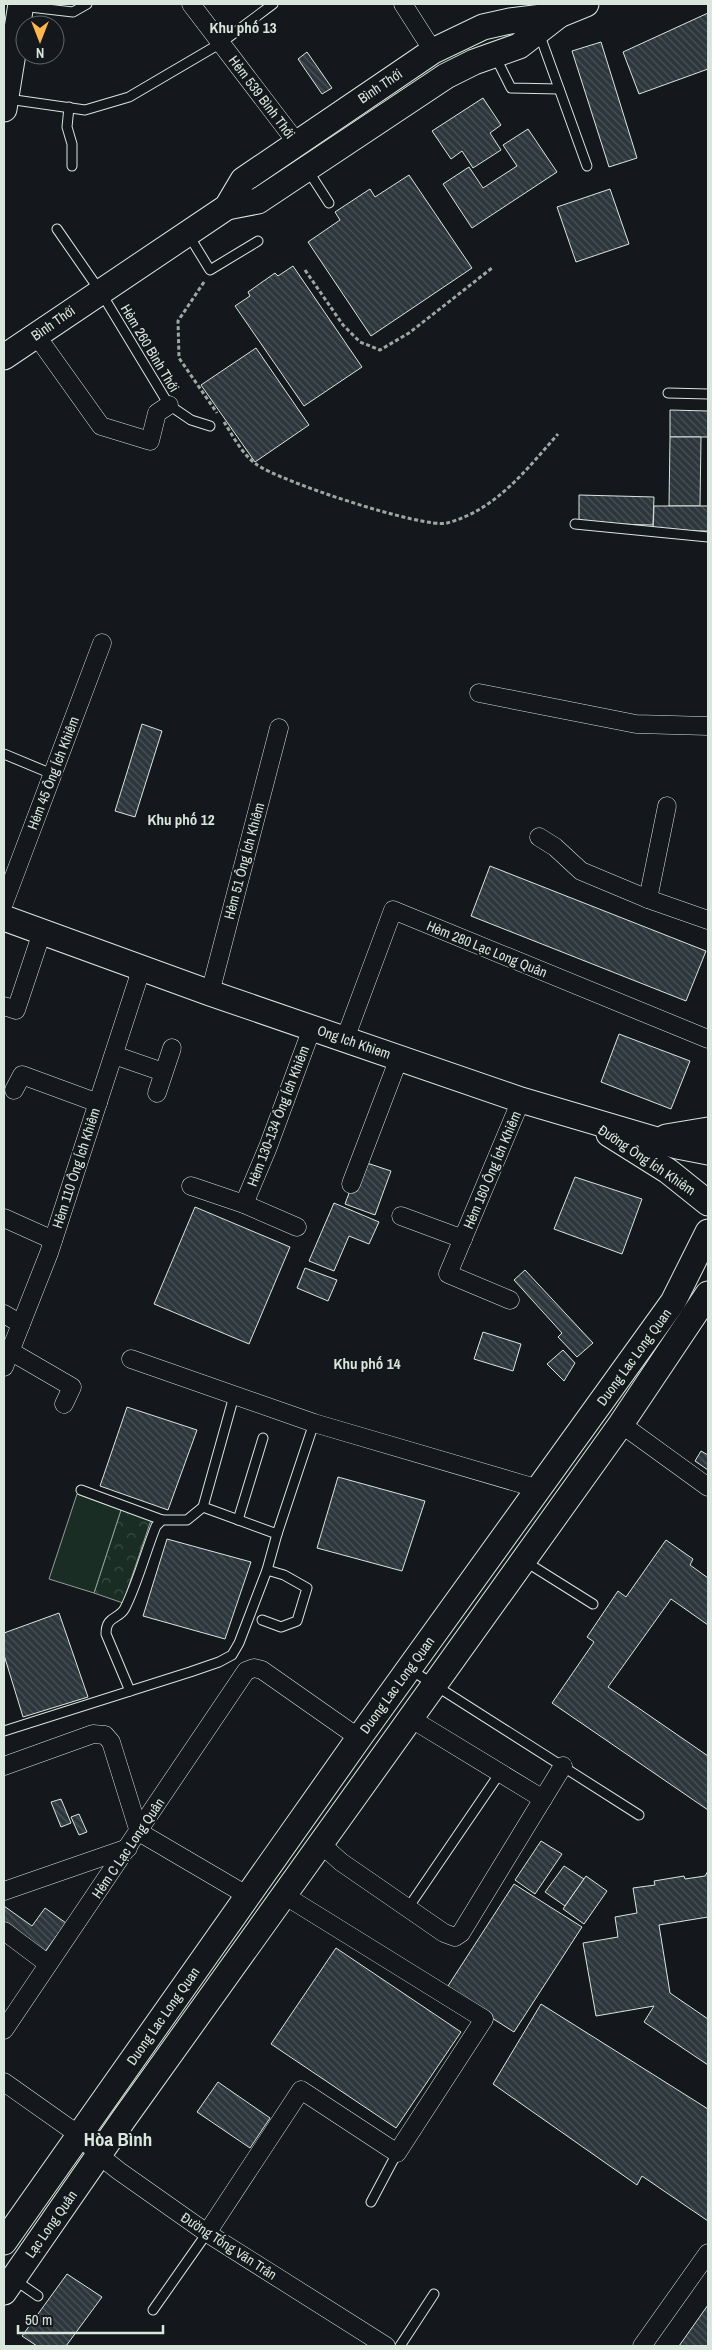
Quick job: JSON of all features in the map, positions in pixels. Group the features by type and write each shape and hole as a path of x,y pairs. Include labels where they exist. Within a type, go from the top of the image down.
{"main road":[{"name":"Bình Thới","path":"16,344 188,234 227,206 243,180 433,51 483,27 586,4"},
{"path":"5,104 21,5"},
{"name":"Bình Thới","path":"227,206 258,201 446,76 494,54 519,46 558,9"},
{"path":"297,143 309,166"},
{"name":"Ong Ich Khiem","path":"4,918 142,967 210,994 344,1038 521,1100 677,1146 708,1152"},
{"name":"Đường Ông Ích Khiêm","path":"583,1118 668,1171 708,1203"},
{"path":"655,1138 708,1130"},
{"name":"Duong Lac Long Quan","path":"80,2135 359,1738 673,1302 708,1232"},
{"name":"Duong Lac Long Quan","path":"100,2156 320,1844 621,1424 708,1294"},
{"name":"Lạc Long Quân","path":"4,2242 80,2135"},
{"name":"Lạc Long Quân","path":"8,2285 100,2156"}],"street":[{"name":"Hẻm 539 Bình Thới","path":"191,4 297,143"},
{"path":"403,4 433,51"},
{"path":"16,344 101,426 150,441 156,413 168,405"},
{"name":"Hẻm 45 Ông Ích Khiêm","path":"4,903 102,643"},
{"path":"479,694 636,724 708,726"},
{"name":"Hẻm 51 Ông Ích Khiêm","path":"210,994 279,728"},
{"path":"648,899 667,806"},
{"path":"539,837 582,871 648,899 708,920"},
{"name":"Hẻm 280 Lạc Long Quân","path":"344,1038 392,910 708,1039"},
{"path":"4,1006 16,1010 42,932"},
{"name":"Hẻm 110 Ông Ích Khiêm","path":"7,1359 53,1240 142,967"},
{"name":"Hẻm 130-134 Ông Ích Khiêm","path":"244,1204 268,1147 312,1028"},
{"path":"156,1092 172,1048"},
{"path":"114,1055 164,1072"},
{"path":"350,1184 400,1058"},
{"path":"14,1090 22,1075 98,1103"},
{"name":"Hẻm 160 Ông Ích Khiêm","path":"510,1300 448,1274 521,1100"},
{"path":"191,1186 244,1204 297,1227"},
{"name":"Hẻm 160 Ông Ích Khiêm","path":"401,1216 463,1239"},
{"path":"4,1218 53,1240"},
{"path":"4,1314 21,1324"},
{"path":"7,1359 72,1387 64,1404"},
{"path":"131,1359 314,1423 538,1489"},
{"path":"621,1424 708,1487"},
{"name":"Hẻm C Lạc Long Quân","path":"4,2030 246,1671 254,1668 262,1670 359,1738"},
{"path":"410,1718 543,1799"},
{"path":"4,1766 93,1734 105,1735 111,1742 139,1832 248,1896"},
{"path":"320,1844 341,1862 451,1937 461,1933 562,1766"},
{"path":"4,1891 128,1848"},
{"path":"207,2233 301,2090 397,2153 484,2020 284,1895"},
{"path":"4,1931 48,1964"},
{"name":"Đường Tống Văn Trân","path":"4,2082 80,2135 100,2156 207,2233 386,2346"},
{"path":"642,2346 708,2253"}],"lane":[{"path":"21,5 74,12 87,4"},
{"path":"5,104 86,110 129,97 221,43 273,4"},
{"path":"538,30 586,166"},
{"path":"494,54 511,88 559,89"},
{"path":"69,108 67,127 72,144 72,166"},
{"path":"309,166 329,203"},
{"name":"Hẻm 260 Bình Thới","path":"57,229 100,291 168,405 191,420 210,426"},
{"path":"188,234 210,270 258,241"},
{"path":"668,393 708,394"},
{"path":"575,524 708,537"},
{"path":"4,754 52,774"},
{"path":"81,1490 162,1520 186,1520 203,1507 234,1396"},
{"path":"4,1731 219,1662 232,1654 239,1643 267,1570 314,1423"},
{"path":"238,1520 263,1438"},
{"path":"203,1507 277,1534"},
{"path":"130,1691 106,1634 106,1627 112,1618 125,1610 156,1526 162,1520"},
{"path":"523,1560 593,1604"},
{"path":"262,1620 281,1627 297,1621 307,1588 284,1575 267,1570"},
{"path":"409,1668 639,1815"},
{"path":"408,1908 500,1773"},
{"path":"371,2202 397,2153"},
{"path":"153,2310 207,2233"},
{"path":"8,2285 38,2296"},
{"path":"400,2346 434,2294"}],"path":[{"path":"305,270 343,325 360,342 380,350 409,333 492,268"},
{"path":"210,270 196,296 178,321 179,358 217,414"},
{"path":"223,421 245,453 254,463 266,471 328,495 406,517 445,524 489,505 528,468 558,434"}],"green space":[{"path":"77,1494 121,1510 94,1593 49,1579"},
{"path":"121,1510 151,1520 123,1603 94,1593"}],"building":[{"path":"708,13 708,69 639,94 623,52"},
{"path":"601,42 637,158 609,167 572,51"},
{"path":"307,52 332,88 322,94 298,59"},
{"path":"483,98 501,125 490,133 501,150 473,168 462,151 451,159 432,131"},
{"path":"528,129 557,172 472,228 443,184 469,167 483,188 517,166 503,145"},
{"path":"409,175 472,268 371,336 308,242 340,220 335,212 370,189 375,197"},
{"path":"610,189 629,244 576,262 557,207"},
{"path":"293,266 362,367 304,406 235,306 250,296 248,292 275,273 278,276"},
{"path":"256,348 309,425 255,462 201,385"},
{"path":"670,410 708,411 708,437 670,437"},
{"path":"670,437 701,437 700,506 669,506"},
{"path":"579,495 654,497 653,525 579,523"},
{"path":"654,506 708,506 708,531 653,531"},
{"path":"142,724 162,731 135,817 115,811"},
{"path":"490,866 706,951 686,1001 471,916"},
{"path":"619,1034 690,1061 671,1109 601,1082"},
{"path":"361,1161 391,1171 375,1215 345,1204"},
{"path":"575,1177 642,1199 622,1254 554,1229"},
{"path":"334,1203 379,1222 369,1244 349,1236 334,1271 309,1261"},
{"path":"195,1207 290,1247 249,1344 154,1304"},
{"path":"305,1268 337,1280 328,1301 297,1288"},
{"path":"525,1270 593,1343 577,1357 558,1337 562,1333 514,1280"},
{"path":"483,1332 521,1344 513,1371 474,1359"},
{"path":"563,1350 575,1363 564,1381 547,1364"},
{"path":"127,1407 197,1430 168,1510 100,1486"},
{"path":"701,1451 708,1455 708,1470 695,1461"},
{"path":"338,1477 425,1501 402,1571 317,1548"},
{"path":"167,1539 251,1562 225,1639 143,1616"},
{"path":"666,1540 693,1559 690,1565 708,1578 708,1625 671,1599 608,1687 708,1756 708,1810 552,1703 594,1642 587,1637 618,1591 626,1597"},
{"path":"59,1613 88,1697 23,1717 4,1655 4,1633"},
{"path":"61,1799 71,1823 61,1827 51,1802"},
{"path":"79,1814 87,1832 79,1835 71,1817"},
{"path":"541,1841 562,1854 535,1894 515,1880"},
{"path":"564,1866 584,1879 565,1906 545,1892"},
{"path":"708,1871 708,1917 659,1925 670,1993 708,2019 708,2065 644,2022 654,2006 596,2016 583,1943 618,1937 615,1917 637,1913 633,1888 655,1885 654,1881 684,1876 685,1879 705,1876"},
{"path":"586,1876 607,1891 584,1924 563,1909"},
{"path":"514,1884 582,1927 514,2032 446,1989"},
{"path":"4,1906 32,1926 45,1908 66,1923 44,1953 4,1924"},
{"path":"336,1948 461,2032 396,2128 271,2044"},
{"path":"541,2004 708,2109 708,2221 642,2176 637,2185 493,2084"},
{"path":"218,2082 270,2118 250,2148 197,2112"},
{"path":"67,2274 102,2297 66,2346 37,2346 22,2336"},
{"path":"708,2305 708,2346 679,2346"}],"district":[{"name":"Khu phố 13","path":"243,27"},
{"name":"Khu phố 12","path":"181,819"},
{"name":"Khu phố 14","path":"367,1363"},
{"name":"Hòa Bình","path":"118,2139"}]}
